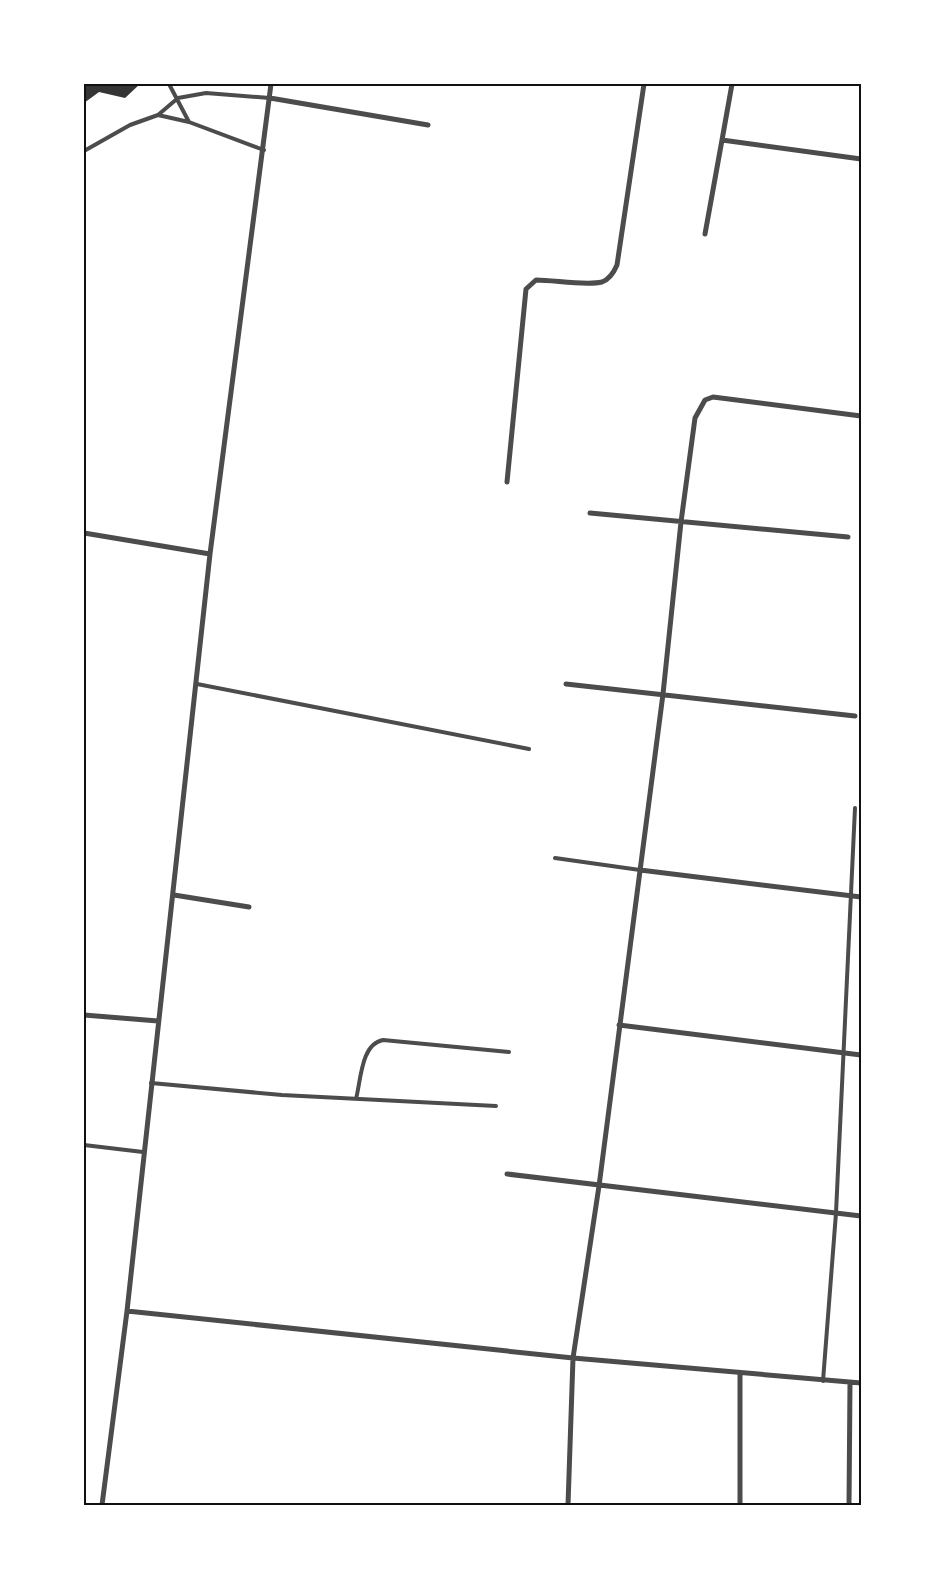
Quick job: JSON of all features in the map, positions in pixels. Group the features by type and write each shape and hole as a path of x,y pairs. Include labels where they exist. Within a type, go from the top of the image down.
{"street":[{"path":"102,1505 127,1311 210,554 264,150 271,84"},
{"path":"507,482 526,289 536,280 593,282 604,281 613,274 617,265 644,84"},
{"path":"705,234 732,84"},
{"path":"270,98 428,125"},
{"path":"722,140 861,159"},
{"path":"568,1505 573,1358 599,1186 663,694 681,522 695,418 705,400 714,397 861,416"},
{"path":"590,513 848,537"},
{"path":"84,532 210,554"},
{"path":"566,684 855,716"},
{"path":"640,870 861,897"},
{"path":"174,895 249,907"},
{"path":"84,1015 158,1021"},
{"path":"619,1025 861,1055"},
{"path":"507,1174 861,1216"},
{"path":"127,1311 573,1358 850,1384 861,1383"},
{"path":"740,1374 740,1505"},
{"path":"849,1505 850,1384"}],"lane":[{"path":"169,84 189,122"},
{"path":"84,151 130,126 158,115 178,98 206,93 270,98"},
{"path":"158,115 189,122 264,150"},
{"path":"197,684 529,749"},
{"path":"823,1381 836,1213 842,1053 855,808"},
{"path":"555,858 640,870"},
{"path":"356,1099 368,1048 375,1041 383,1040 509,1052"},
{"path":"151,1083 282,1095 496,1106"},
{"path":"84,1145 143,1152"}],"building":[{"path":"84,84 140,84 125,98 99,92 84,103"}]}
